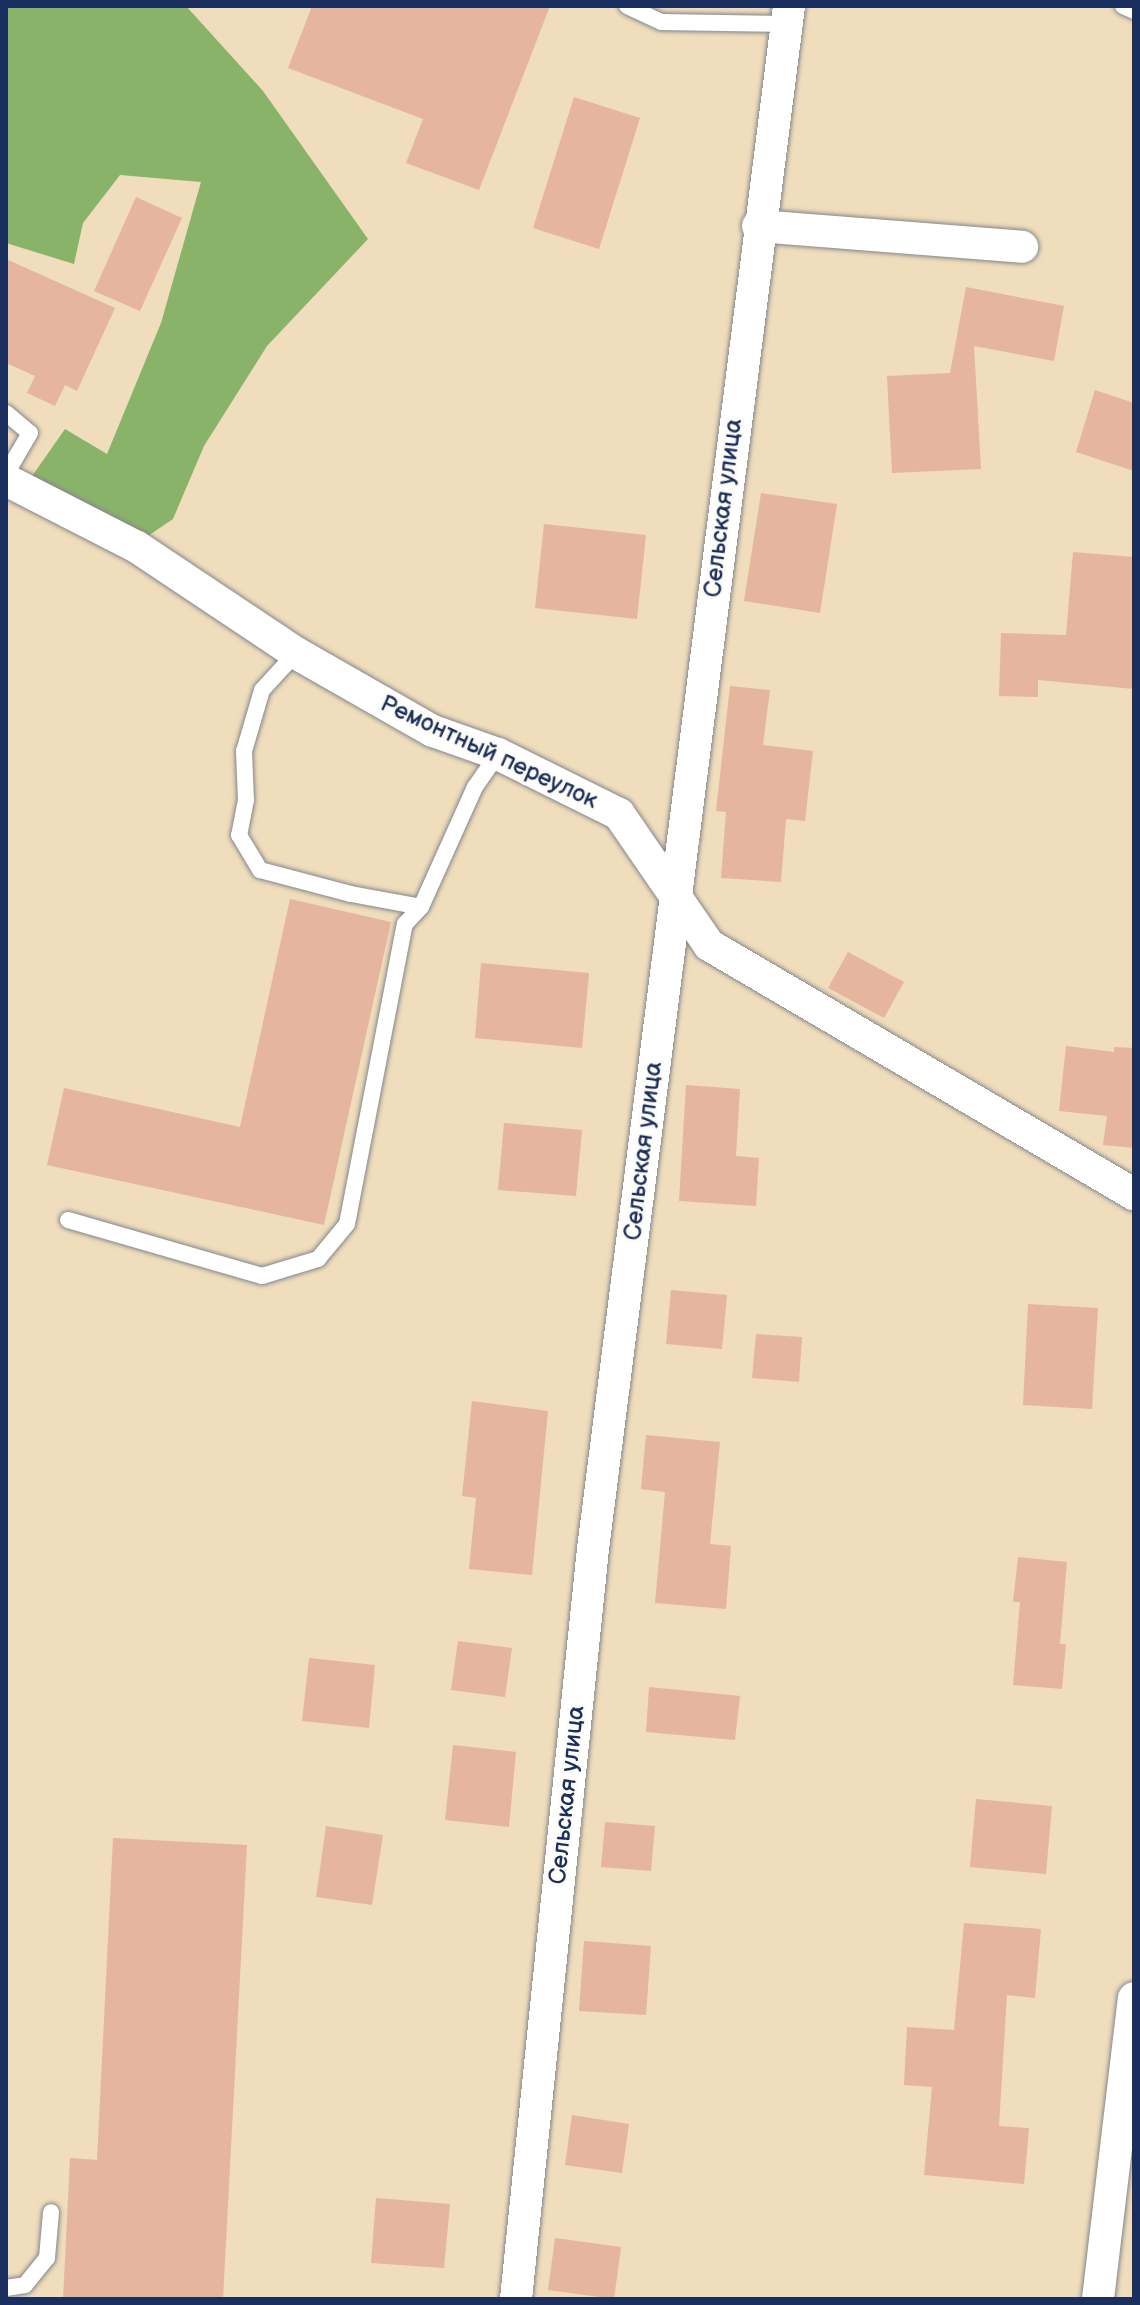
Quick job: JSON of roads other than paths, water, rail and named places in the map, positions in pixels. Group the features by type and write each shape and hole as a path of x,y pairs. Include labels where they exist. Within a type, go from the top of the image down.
{"street":[{"name":"Сельская улица","path":"516,2299 593,1549 787,15"},
{"path":"758,226 1022,247"},
{"name":"Ремонтный переулок","path":"6,477 137,547 296,653 433,731 498,754 619,814 709,945 1134,1194"},
{"path":"1098,2299 1134,1998"}],"lane":[{"path":"627,6 661,22 787,15"},
{"path":"1123,6 1134,11"},
{"path":"6,413 30,433 6,477"},
{"path":"296,653 262,690 244,751 246,800 239,835 260,870 351,894 421,907"},
{"path":"68,1220 262,1276 318,1259 347,1224 397,951 405,924 421,907 475,787 498,754"},
{"path":"6,2288 25,2285 47,2258 51,2212"}]}
